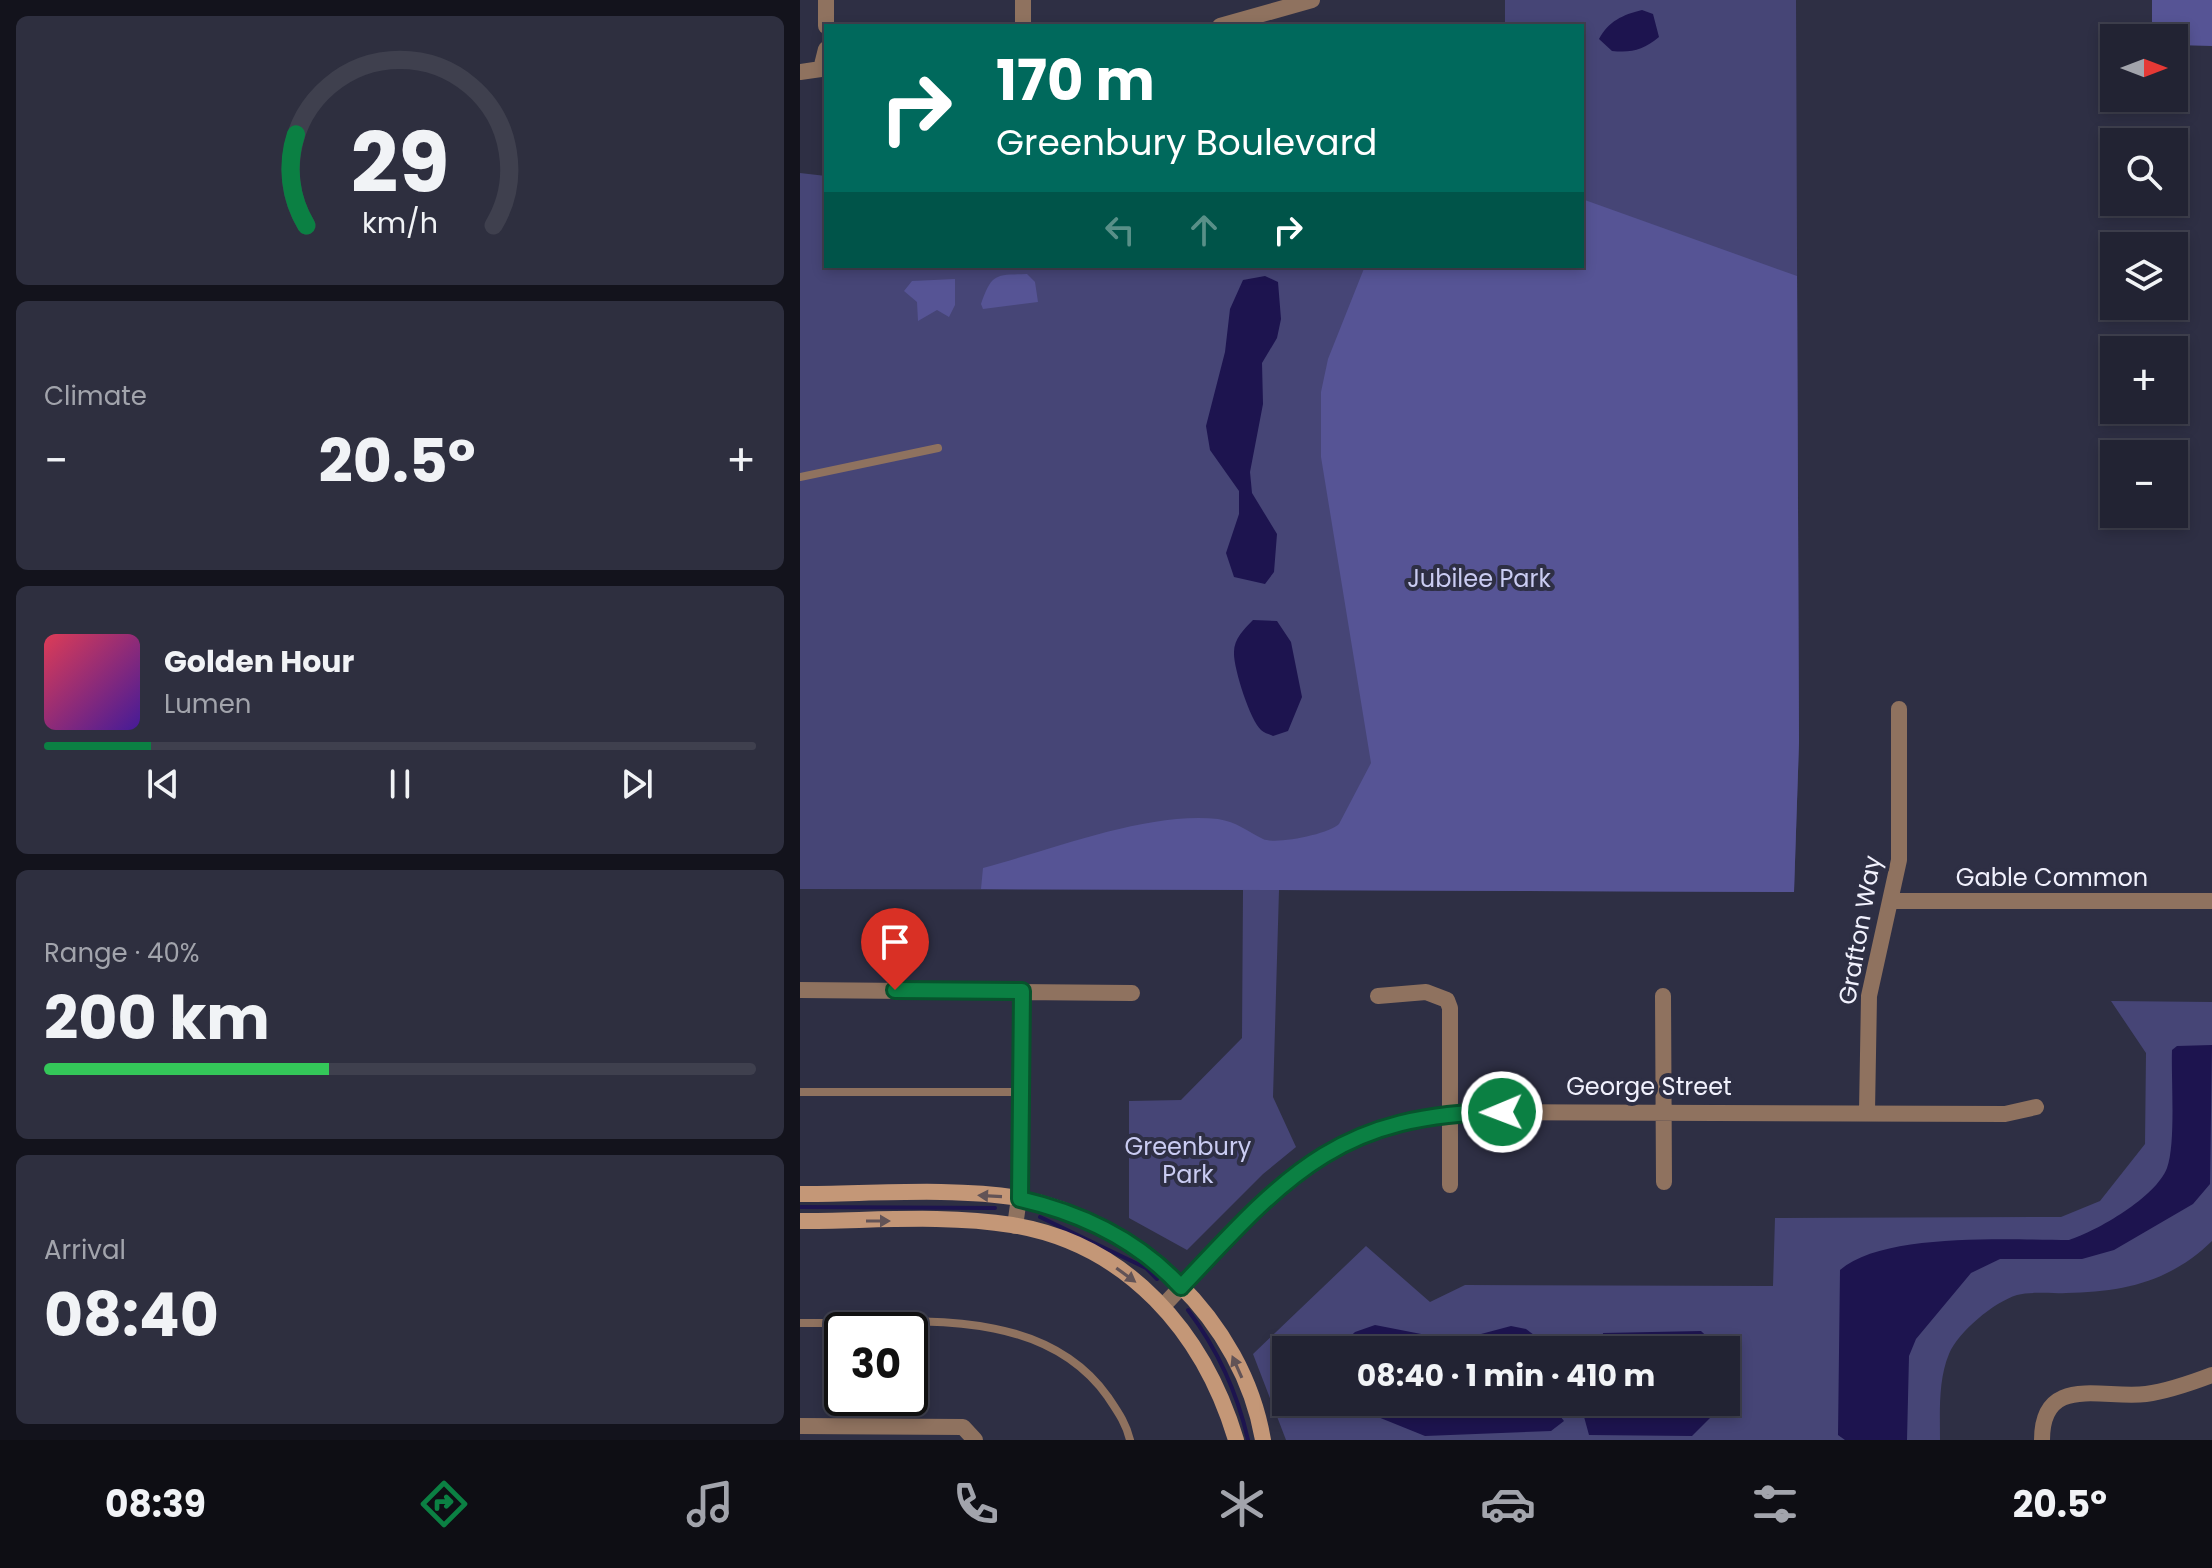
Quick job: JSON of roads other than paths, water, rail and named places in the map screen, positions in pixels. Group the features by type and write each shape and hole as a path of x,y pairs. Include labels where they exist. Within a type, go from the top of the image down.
{"street":[{"path":"826,0 826,24"},
{"path":"1023,0 1023,24"},
{"path":"1227,24 1312,0"},
{"path":"800,72 821,69 824,57"},
{"name":"Grafton Way","path":"1867,1112 1869,996 1892,901 1899,846 1899,709"},
{"name":"Gable Common","path":"1892,901 2212,901"},
{"path":"800,990 1132,993"},
{"path":"1015,1226 1020,1199 1022,991"},
{"path":"1378,996 1426,992 1447,1000 1452,1019 1450,1185"},
{"path":"1663,996 1664,1182"},
{"name":"George Street","path":"1163,1306 1284,1182 1354,1137 1378,1128 1451,1113 2005,1114 2036,1107"},
{"path":"800,1194 994,1195 1052,1206 1109,1231 1165,1270 1230,1349 1256,1406 1263,1440"},
{"path":"800,1221 980,1221 1049,1235 1103,1259 1163,1306 1215,1379 1236,1440"},
{"path":"2042,1440 2042,1419 2047,1408 2069,1394 2146,1394 2212,1375"},
{"path":"800,1426 963,1427 975,1440"}],"lane":[{"path":"800,477 938,448"},
{"path":"800,1092 1022,1092"},
{"path":"800,1323 938,1322 1009,1331 1063,1352 1095,1379 1126,1422 1130,1440"}],"waterway":[{"path":"800,1207 995,1208"},
{"path":"1040,1217 1146,1268 1157,1279"},
{"path":"1188,1310 1225,1372 1248,1440"}],"park label":[{"name":"Jubilee Park","path":"1479,579"},
{"name":"Greenbury Park","path":"1188,1161"}]}
